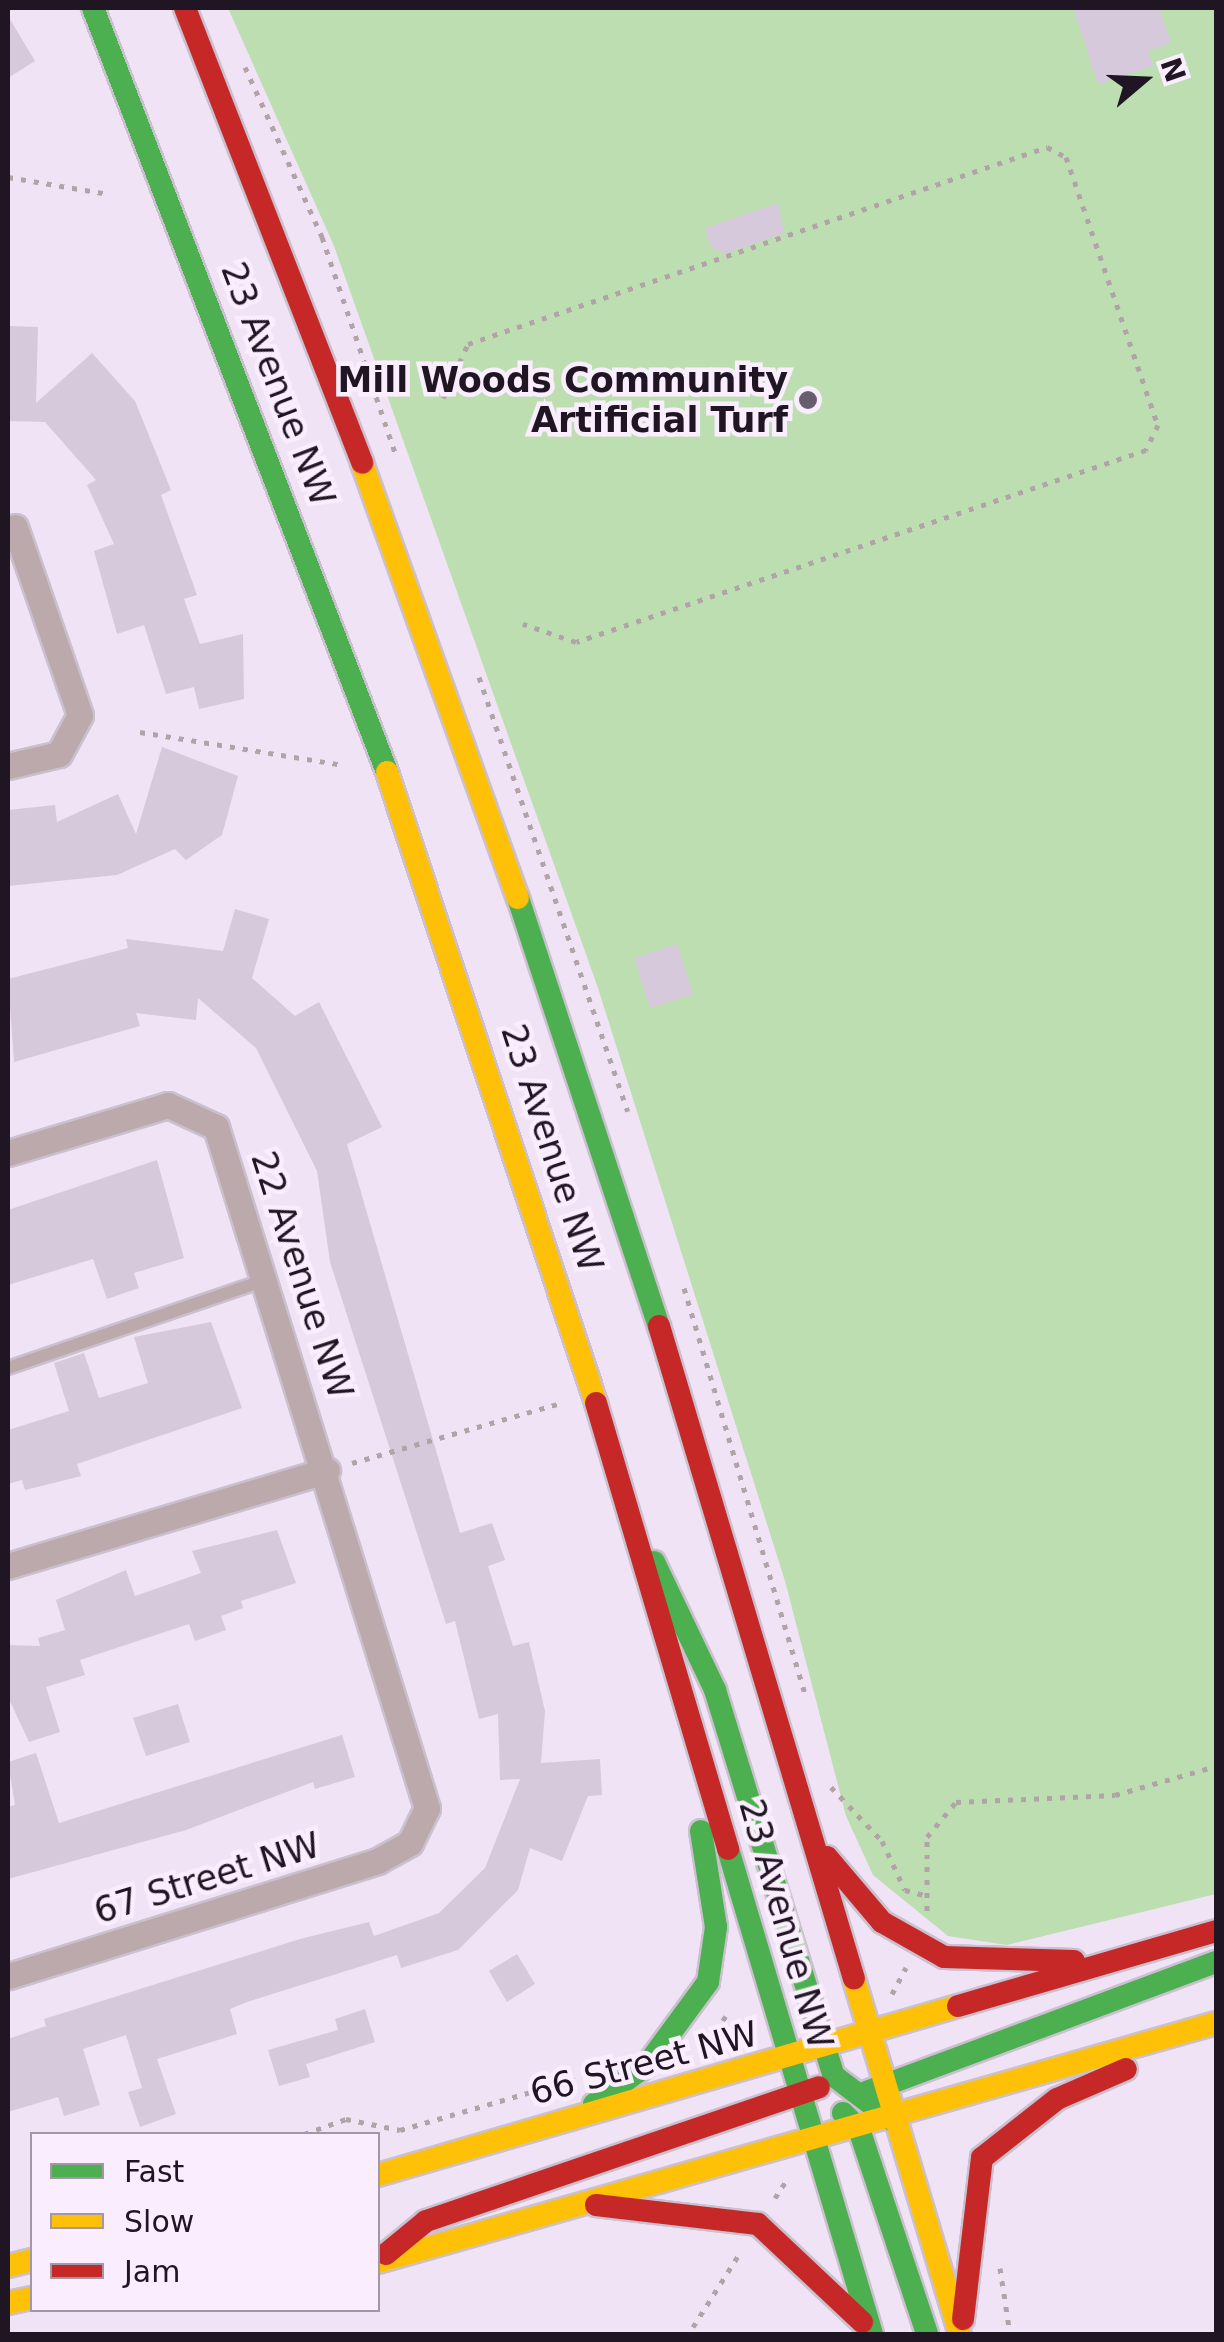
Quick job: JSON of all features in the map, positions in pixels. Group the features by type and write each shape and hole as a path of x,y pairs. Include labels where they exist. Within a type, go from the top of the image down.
{"main road":[{"name":"23 Avenue NW","path":"93,8 335,624 552,1257 789,2060 819,2087 816,2141 871,2334"},
{"name":"23 Avenue NW","path":"184,8 286,250 483,790 698,1438 813,1830 880,2084 961,2334"},
{"path":"632,1527 682,1605 714,1690 823,2050 819,2087"},
{"path":"572,2119 647,2065 708,1982 716,1927 694,1735"},
{"path":"813,1830 870,1910 944,1956 1116,1961"},
{"name":"66 Street NW","path":"380,2175 789,2060 1216,1931"},
{"path":"816,2141 848,2105 880,2084 1216,1962"},
{"path":"380,2261 892,2120 1209,2026"},
{"path":"961,2334 970,2204 982,2158 1056,2099 1209,2026"},
{"path":"380,2260 426,2220 819,2087 868,2036"},
{"path":"819,2087 848,2105 892,2120"},
{"path":"848,2105 927,2334"},
{"path":"586,2203 758,2224 810,2263 871,2334"}],"street":[{"path":"8,766 59,754 80,715 15,527"},
{"name":"22 Avenue NW","path":"8,1153 152,1109 196,1111 224,1142 268,1279 338,1467 426,1788 419,1832"},
{"path":"8,1566 338,1467"},
{"name":"67 Street NW","path":"8,1976 378,1861 419,1832"}],"lane":[{"path":"8,1368 268,1279"}],"path":[{"path":"242,61 328,254"},
{"path":"443,398 468,344 1046,147 1066,157 1158,425 1146,450 576,642 523,624"},
{"path":"8,177 109,194"},
{"path":"140,732 344,765"},
{"path":"338,1467 561,1403"},
{"path":"927,1896 926,1837 956,1802 1115,1795 1216,1766"},
{"path":"889,1999 914,1956"},
{"path":"710,2010 754,2036"},
{"path":"310,2132 346,2119 400,2130 580,2077"},
{"path":"766,2212 802,2169"},
{"path":"693,2327 743,2248"},
{"path":"999,2255 1010,2334"}],"green space":[{"path":"228,8 1216,8 1216,1894 1007,1945 948,1936 873,1875 846,1816 785,1581 598,988 334,246"}],"building":[{"path":"1073,8 1159,8 1171,43 1148,51 1153,66 1098,84"},
{"path":"8,16 35,61 8,78"},
{"path":"778,203 784,233 724,254 712,248 705,228"},
{"path":"8,326 38,327 36,403 92,353 135,401 171,490 161,495 197,595 184,599 200,644 243,634 244,699 199,709 194,687 166,694 144,625 117,634 94,551 114,544 87,485 96,480 45,422 8,421"},
{"path":"162,747 238,776 222,835 186,860 175,849 117,875 8,886 8,810 55,805 57,822 118,794 136,834"},
{"path":"235,909 269,919 252,978 295,1016 319,1002 382,1127 347,1144 460,1533 492,1523 505,1560 488,1566 513,1646 529,1642 545,1711 541,1763 600,1759 602,1795 588,1796 562,1861 530,1848 518,1890 458,1950 401,1968 397,1955 247,2002 230,2009 237,2034 157,2059 176,2114 140,2127 128,2092 142,2088 126,2035 83,2049 100,2105 64,2116 58,2097 8,2112 8,2039 46,2026 44,2019 300,1939 369,1922 374,1936 439,1913 485,1868 520,1779 500,1780 498,1714 479,1719 455,1621 446,1624 330,1262 317,1171 256,1048 198,998 196,1020 136,1013 140,1026 14,1062 8,979 128,948 126,939 223,951"},
{"path":"677,944 693,994 650,1008 634,958"},
{"path":"157,1160 184,1258 134,1273 139,1288 107,1299 93,1259 8,1285 8,1210"},
{"path":"211,1322 242,1408 77,1464 81,1476 25,1490 22,1480 8,1484 8,1430 69,1411 54,1363 84,1353 99,1398 148,1383 134,1337"},
{"path":"277,1530 296,1583 241,1601 243,1608 221,1616 226,1630 195,1641 189,1624 80,1660 85,1675 46,1687 60,1732 29,1742 8,1697 8,1645 40,1646 38,1638 65,1630 56,1600 126,1570 135,1596 201,1573 192,1551"},
{"path":"178,1704 190,1742 146,1756 133,1718"},
{"path":"342,1735 355,1777 315,1789 313,1782 186,1830 8,1879 8,1807 15,1805 8,1762 36,1753 59,1823"},
{"path":"517,1954 535,1984 507,2002 489,1971"},
{"path":"365,2009 375,2042 306,2064 310,2077 279,2086 268,2050 338,2030 335,2019"}],"traffic: fast":[{"path":"93,8 387,772"},
{"path":"518,898 659,1326"},
{"path":"654,1562 715,1690 834,2076 892,2120"},
{"path":"594,2104 647,2065 708,1982 716,1927 701,1831"},
{"path":"728,1849 872,2334"},
{"path":"861,2094 1216,1962"},
{"path":"843,2113 859,2129 927,2334"}],"traffic: slow":[{"path":"362,463 518,898"},
{"path":"387,772 596,1403"},
{"path":"854,1979 960,2334"},
{"path":"380,2174 958,2006"},
{"path":"380,2261 1216,2023"},
{"path":"8,2266 30,2260"},
{"path":"8,2303 30,2298"}],"traffic: jam":[{"path":"185,8 362,463"},
{"path":"659,1326 854,1979"},
{"path":"596,1403 728,1849"},
{"path":"827,1857 882,1922 944,1957 1074,1961"},
{"path":"958,2006 1216,1931"},
{"path":"963,2319 982,2158 1057,2099 1126,2069"},
{"path":"386,2254 426,2221 819,2087"},
{"path":"596,2205 758,2224 862,2322"}],"place":[{"name":"Mill Woods Community Artificial Turf","path":"808,400"}]}
